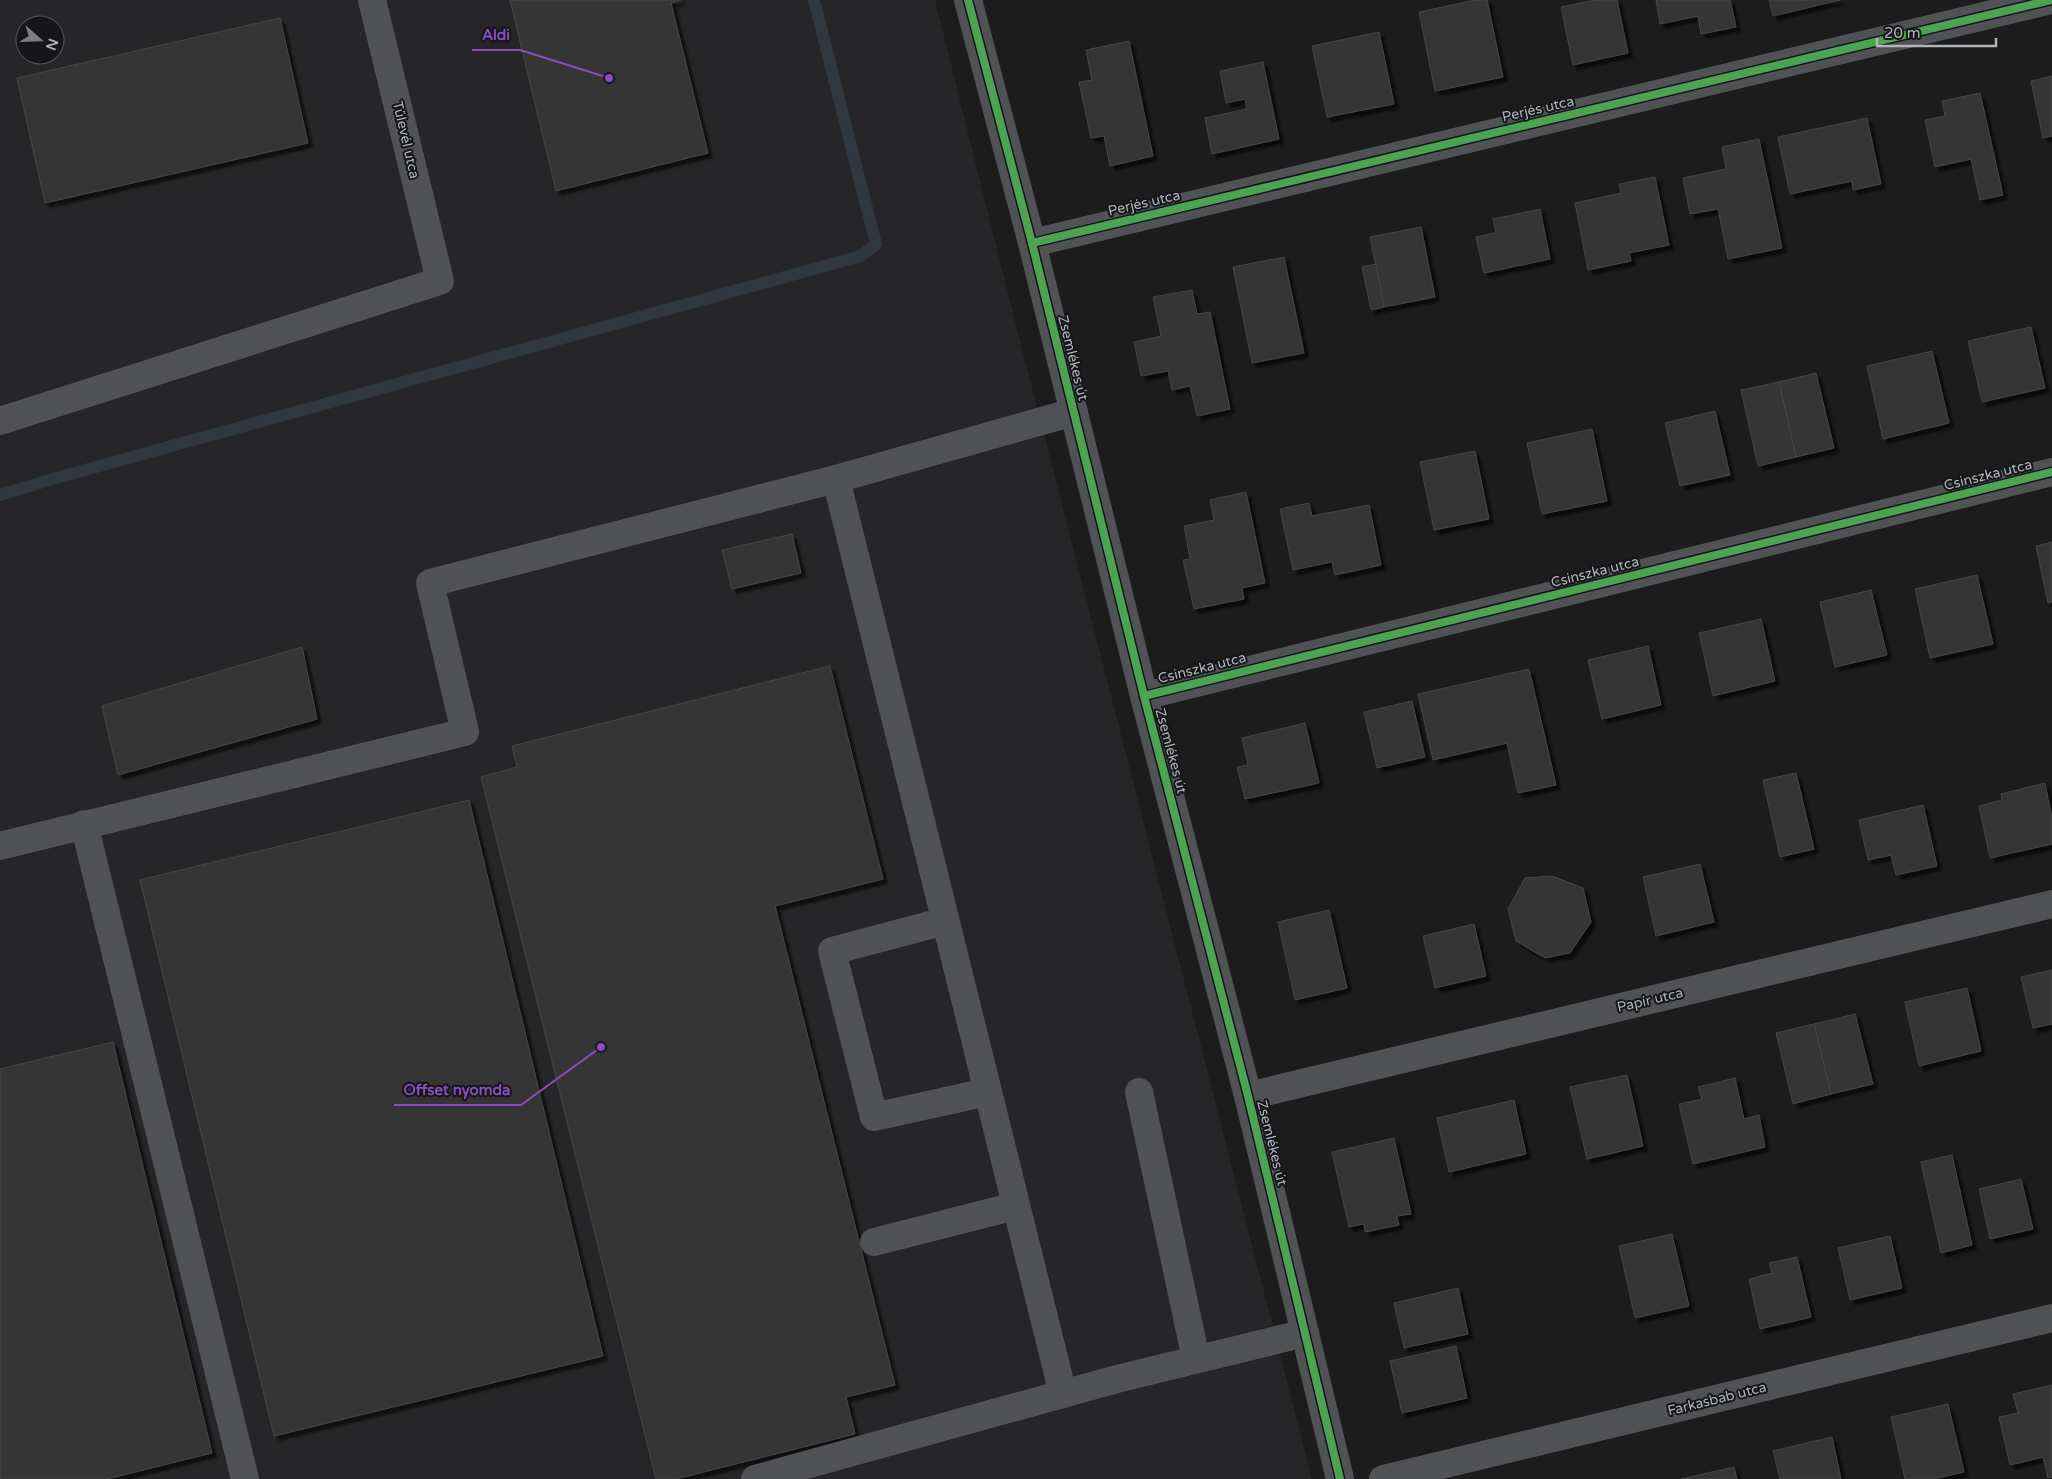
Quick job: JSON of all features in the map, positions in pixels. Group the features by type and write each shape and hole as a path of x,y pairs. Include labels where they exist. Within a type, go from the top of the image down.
{"street":[{"name":"Tűlevél utca","path":"0,421 440,281 372,0"},
{"name":"Zsemlékes út","path":"968,0 1032,243 1144,696 1248,1096 1340,1479"},
{"name":"Perjés utca","path":"1032,243 2051,0"},
{"path":"0,846 465,732 430,582 836,479 1074,412"},
{"name":"Csinszka utca","path":"1144,696 2052,472"},
{"path":"836,479 1063,1394"},
{"path":"84,824 245,1479"},
{"name":"Papír utca","path":"1248,1096 2052,904"},
{"path":"945,921 832,951 874,1117 987,1092"},
{"path":"1139,1092 1196,1359"},
{"path":"874,1242 1015,1206"},
{"name":"Farkasbab utca","path":"1383,1479 2052,1318"},
{"path":"755,1479 1063,1394 1305,1333"}],"shaded area":[{"path":"0,0 935,0 1019,337 1312,1479 0,1479"}],"building":[{"path":"510,0 681,0 671,3 708,153 556,191"},
{"path":"1476,0 1487,0 1503,77 1435,91 1419,12"},
{"path":"1596,0 1617,0 1628,53 1573,65 1561,7"},
{"path":"1656,0 1730,0 1736,27 1701,34 1698,16 1660,24"},
{"path":"1769,0 1840,0 1773,16"},
{"path":"280,18 308,143 45,203 17,78"},
{"path":"1379,32 1394,104 1327,117 1312,46"},
{"path":"1129,41 1153,156 1110,166 1104,136 1091,138 1079,82 1092,80 1086,50"},
{"path":"1263,62 1279,139 1212,154 1205,118 1247,109 1245,99 1226,103 1220,71"},
{"path":"2052,76 2052,136 2043,138 2031,81"},
{"path":"1980,93 2003,195 1980,200 1971,159 1935,167 1925,120 1945,116 1942,101"},
{"path":"1867,118 1881,184 1853,190 1852,181 1790,194 1778,137"},
{"path":"1759,139 1782,248 1728,259 1718,209 1690,214 1683,178 1726,169 1722,147"},
{"path":"1655,177 1669,245 1629,253 1631,261 1588,270 1575,203 1621,193 1619,184"},
{"path":"1540,209 1550,259 1484,273 1476,237 1496,233 1493,219"},
{"path":"1421,227 1435,297 1384,307 1370,237"},
{"path":"1284,257 1304,353 1252,363 1233,267"},
{"path":"1376,264 1384,307 1371,310 1362,267"},
{"path":"1192,290 1197,314 1210,312 1230,409 1197,416 1190,386 1172,390 1168,371 1141,376 1134,342 1161,336 1153,297"},
{"path":"2031,327 2045,388 1982,402 1968,341"},
{"path":"1932,351 1949,423 1883,439 1867,366"},
{"path":"1816,373 1834,448 1796,457 1779,382"},
{"path":"1779,382 1796,457 1758,466 1741,390"},
{"path":"1715,411 1730,475 1680,486 1665,423"},
{"path":"1592,429 1607,501 1542,514 1527,443"},
{"path":"1475,451 1489,519 1434,530 1420,462"},
{"path":"1246,492 1265,583 1242,588 1244,599 1194,609 1183,560 1190,559 1184,526 1214,520 1210,500"},
{"path":"1309,503 1312,516 1369,505 1381,565 1335,575 1332,562 1293,570 1280,509"},
{"path":"792,534 801,573 732,589 722,550"},
{"path":"2052,542 2052,602 2048,603 2036,546"},
{"path":"1977,575 1993,644 1930,658 1915,589"},
{"path":"1871,590 1887,655 1835,667 1820,602"},
{"path":"1761,619 1775,681 1713,696 1699,633"},
{"path":"1648,646 1661,705 1602,719 1588,660"},
{"path":"302,647 317,719 118,775 102,706"},
{"path":"830,666 883,879 775,906 895,1385 846,1397 855,1434 676,1479 656,1479 481,777 517,767 512,746"},
{"path":"1529,669 1556,785 1518,793 1507,743 1433,760 1418,694"},
{"path":"1412,701 1425,757 1377,768 1364,712"},
{"path":"1305,723 1319,783 1245,799 1237,767 1248,765 1242,738"},
{"path":"1796,773 1814,849 1780,857 1763,780"},
{"path":"2045,783 2052,818 2052,844 1990,858 1979,806 2002,800 2001,794"},
{"path":"469,800 603,1356 274,1436 140,880"},
{"path":"1923,805 1937,866 1896,875 1891,855 1868,860 1859,820"},
{"path":"1700,864 1714,922 1656,936 1643,877"},
{"path":"1552,876 1583,888 1591,922 1570,953 1545,958 1516,941 1508,909 1525,878"},
{"path":"1329,910 1347,988 1295,1000 1278,922"},
{"path":"1474,924 1486,976 1435,988 1423,936"},
{"path":"2052,970 2052,1024 2033,1028 2021,977"},
{"path":"1967,988 1981,1051 1919,1066 1905,1002"},
{"path":"1855,1014 1873,1084 1831,1094 1814,1024"},
{"path":"1814,1024 1831,1094 1793,1104 1776,1033"},
{"path":"113,1042 212,1453 107,1479 0,1479 0,1069"},
{"path":"1627,1075 1643,1146 1587,1159 1570,1087"},
{"path":"1735,1078 1744,1119 1759,1115 1765,1147 1693,1164 1679,1104 1702,1099 1698,1087"},
{"path":"1514,1100 1526,1154 1449,1172 1437,1118"},
{"path":"1394,1138 1411,1214 1397,1216 1399,1225 1365,1232 1364,1224 1349,1227 1332,1152"},
{"path":"1952,1155 1972,1245 1941,1253 1921,1162"},
{"path":"2021,1179 2033,1229 1990,1239 1979,1189"},
{"path":"1672,1234 1689,1306 1635,1318 1619,1246"},
{"path":"1890,1236 1902,1288 1850,1300 1838,1248"},
{"path":"1797,1257 1811,1317 1760,1329 1749,1279 1772,1273 1769,1263"},
{"path":"1458,1288 1468,1334 1404,1348 1394,1303"},
{"path":"1456,1346 1467,1398 1402,1413 1390,1361"},
{"path":"2052,1385 2052,1477 2048,1478 2043,1457 2010,1465 1999,1417 2018,1413 2013,1394"},
{"path":"1948,1404 1964,1472 1934,1479 1905,1479 1891,1417"},
{"path":"1832,1437 1841,1479 1780,1479 1773,1451"},
{"path":"1734,1467 1737,1479 1681,1479"}],"waterway":[{"path":"0,495 861,256 876,244 814,0"}],"cycle path":[{"path":"968,0 1032,243 1144,696 1248,1096 1340,1479"},
{"path":"1032,243 2051,0"},
{"path":"1144,696 2052,472"}],"place":[{"name":"Aldi","path":"609,78"},
{"name":"Offset nyomda","path":"601,1047"}]}
